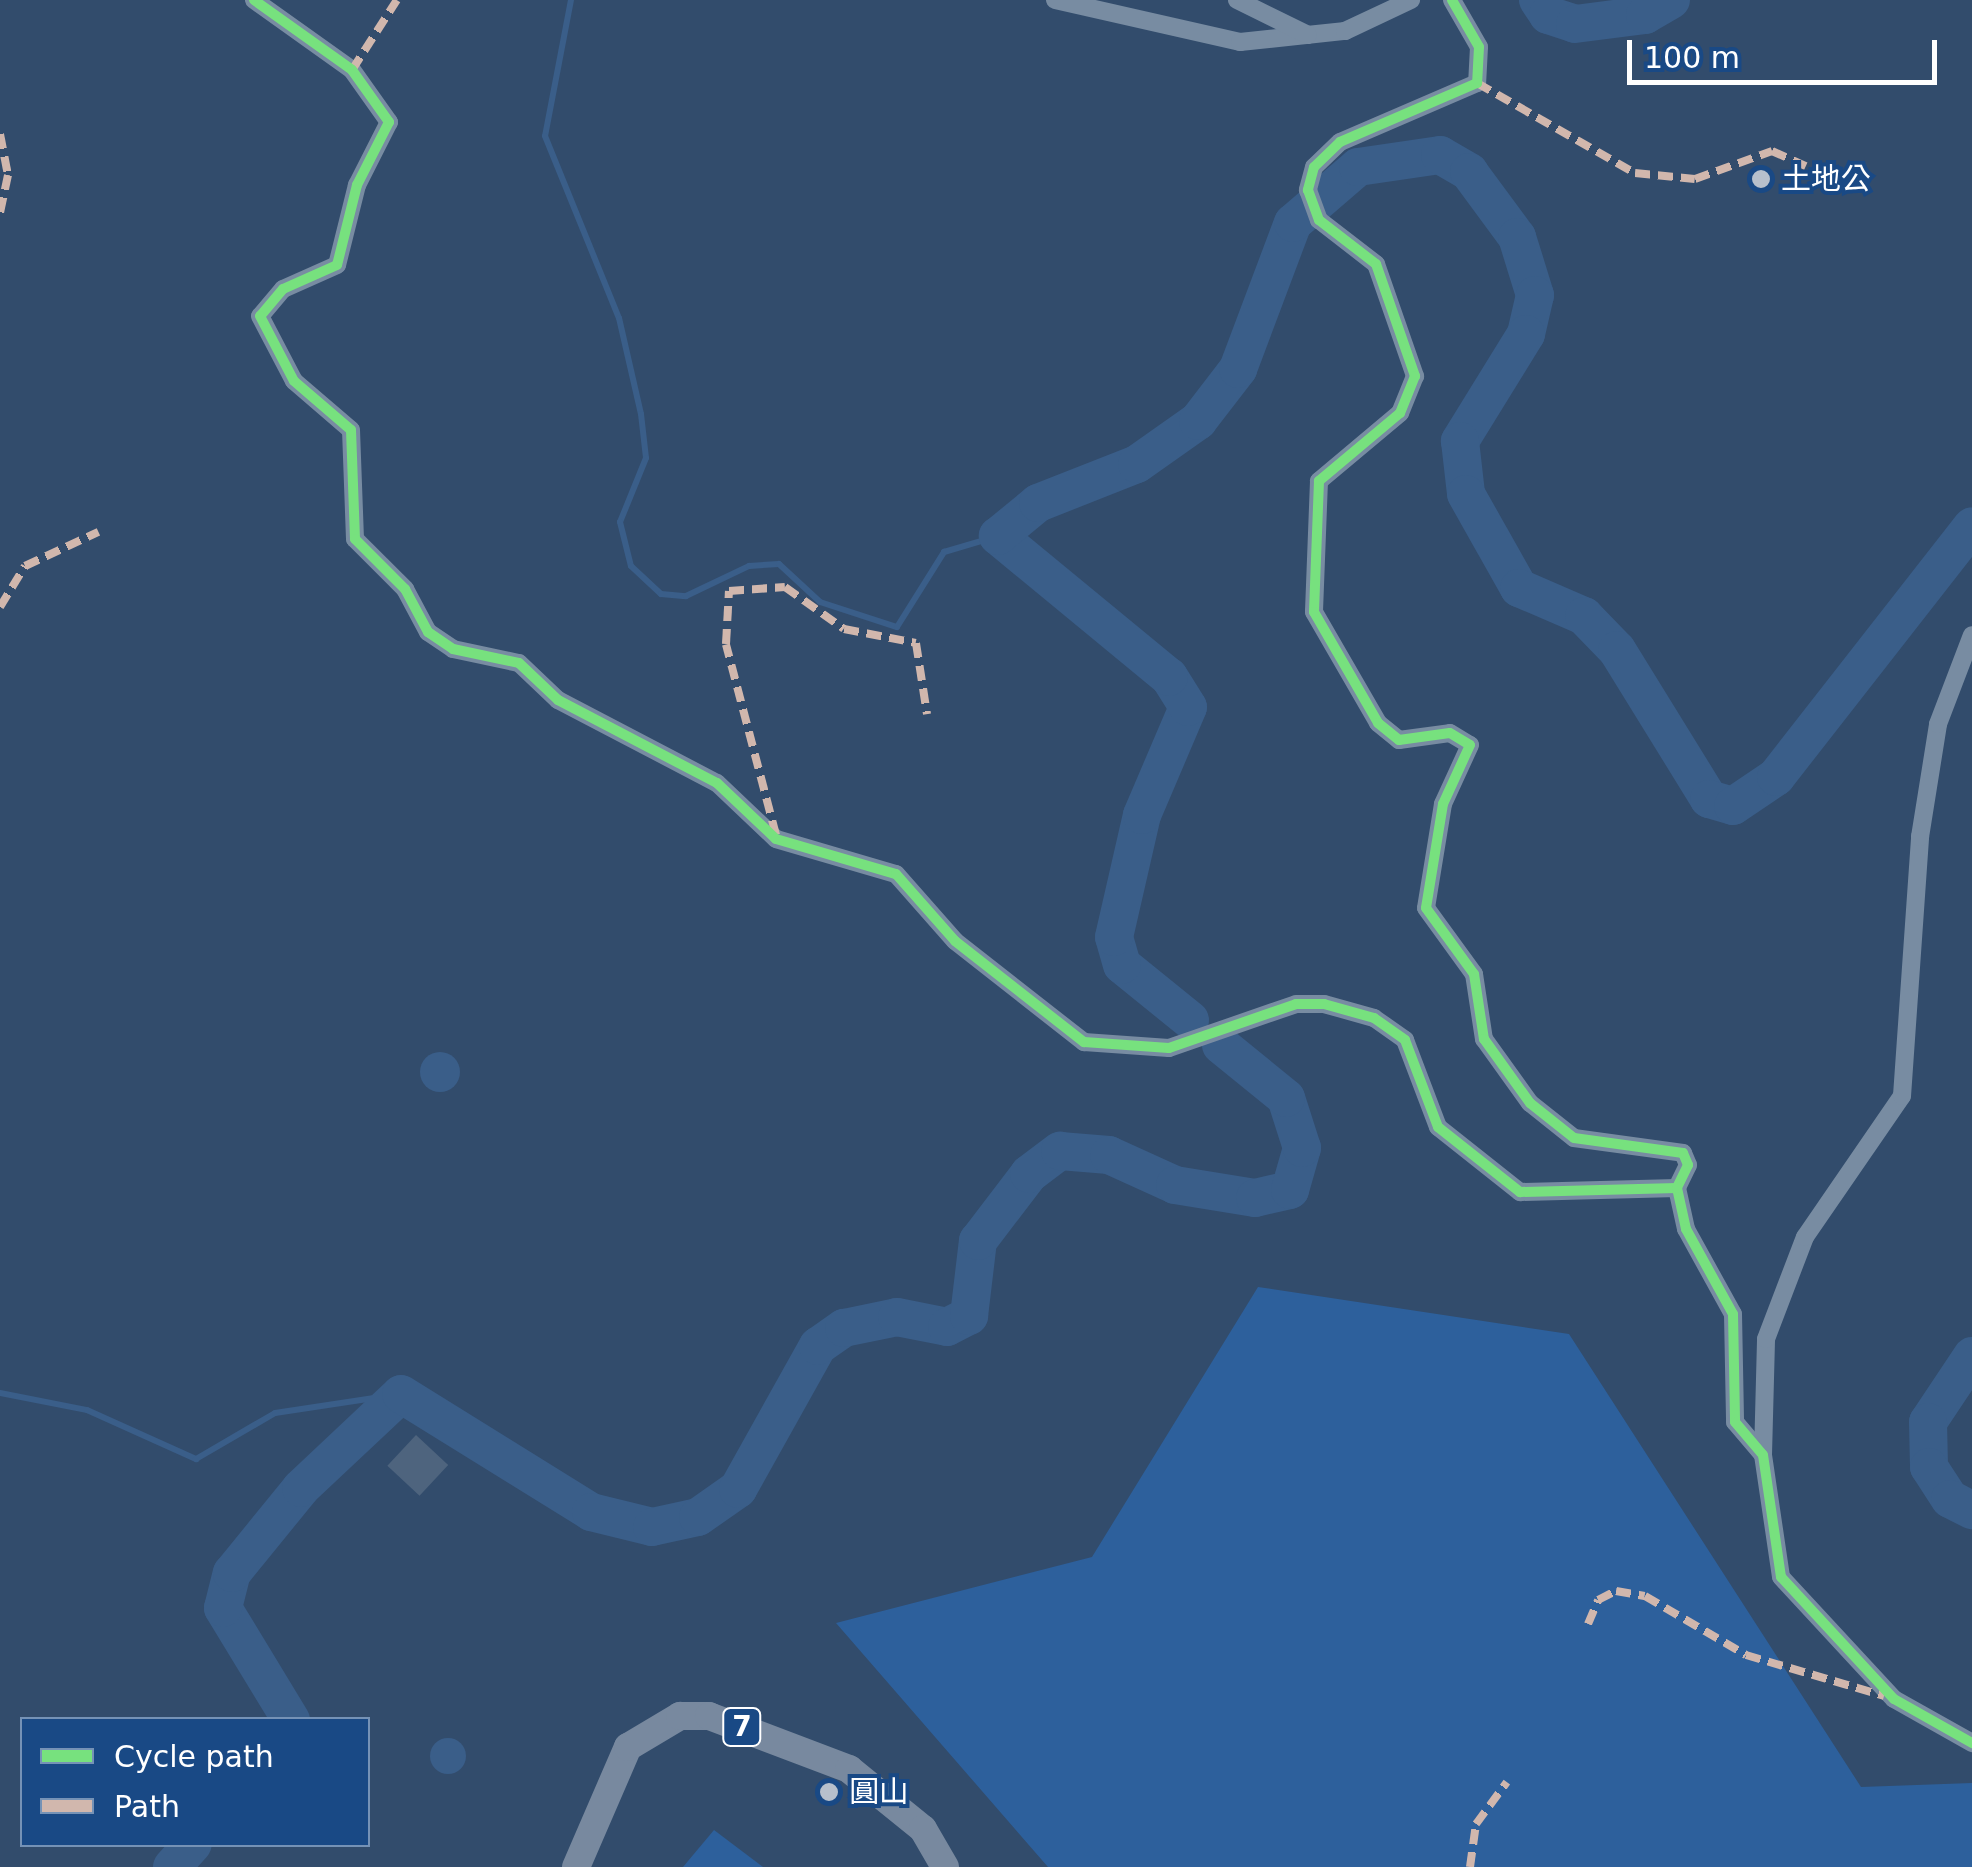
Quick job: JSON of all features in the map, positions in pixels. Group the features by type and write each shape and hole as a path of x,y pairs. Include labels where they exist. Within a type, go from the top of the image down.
{"main road":[{"name":"7","path":"576,1867 628,1747 680,1716 709,1716 848,1769 923,1829 945,1867"}],"street":[{"path":"254,0 352,70 388,122 380,155 357,185 337,265 283,288 260,316 294,382 351,430 356,539 405,589 440,643 520,663 558,700 717,782 776,840 896,874 955,942 1084,1042 1169,1048 1281,1008 1324,1004 1374,1018 1406,1040 1438,1127 1520,1192 1677,1188"},
{"path":"1055,0 1240,42 1314,36 1411,0"},
{"path":"1237,0 1314,36"},
{"path":"1452,0 1479,47 1477,82 1340,142 1314,167 1307,203 1319,220 1376,264 1415,376 1400,413 1319,481 1314,612 1378,723 1398,740 1450,732 1470,746 1444,804 1426,908 1474,974 1484,1039 1530,1103 1574,1138 1683,1153 1688,1165 1677,1188 1695,1249 1733,1314 1734,1422 1763,1455"},
{"path":"1972,635 1938,724 1920,837 1902,1096 1804,1237 1766,1339 1763,1455 1774,1552 1794,1601 1894,1699 1972,1743"}],"shaded area":[{"path":"440,1052 454,1058 460,1072 454,1086 440,1092 426,1086 420,1072 426,1058"},
{"path":"1258,1287 1569,1334 1861,1787 1972,1783 1972,1867 1048,1867 836,1623 1092,1557"},
{"path":"448,1738 461,1743 466,1756 461,1769 448,1774 435,1769 430,1756 435,1743"},
{"path":"714,1830 763,1867 683,1867"}],"building":[{"path":"416,1435 448,1465 420,1496 387,1466"}],"waterway":[{"path":"571,0 545,136 619,318 641,414 646,458 620,522 631,566 661,594 686,596 749,566 779,564 820,602 897,627 944,552 998,536"},
{"path":"1538,0 1548,15 1575,24 1645,15 1671,0"},
{"path":"1190,1020 1122,965 1114,937 1142,815 1188,707 1169,677 998,536 1038,503 1137,464 1198,421 1238,369 1293,223 1358,167 1440,155 1469,172 1517,237 1535,295 1526,334 1460,441 1466,494 1519,588 1584,616 1617,650 1709,799 1733,806 1776,777 1972,526"},
{"path":"289,1717 223,1608 232,1573 301,1488 401,1394 591,1512 652,1527 698,1517 738,1489 818,1346 844,1328 897,1317 947,1327 969,1316 978,1241 1029,1174 1060,1151 1109,1155 1175,1185 1255,1198 1290,1190 1302,1148 1286,1098 1221,1045"},
{"path":"1972,1356 1928,1422 1929,1467 1950,1499 1972,1510"},
{"path":"0,1393 87,1410 196,1459 275,1413 401,1394"},
{"path":"172,1867 190,1847"}],"marked path":[{"path":"352,70 397,0"},
{"path":"1477,83 1635,173 1695,179 1772,151 1806,166"},
{"path":"0,134 8,175 0,214"},
{"path":"0,607 25,566 98,532"},
{"path":"776,835 726,644 729,591 785,587 844,629 916,643 927,714"},
{"path":"1588,1624 1598,1600 1616,1591 1645,1596 1746,1655 1884,1696"},
{"path":"1470,1867 1476,1824 1507,1782"}],"cycle path":[{"path":"254,0 352,70 389,122 357,185 337,265 283,289 260,316 294,381 351,430 355,539 405,589 428,632 453,649 519,663 558,700 717,783 776,839 896,874 955,941 1084,1042 1169,1048 1296,1004 1324,1004 1374,1018 1405,1040 1438,1127 1520,1192 1677,1188 1686,1229 1733,1314 1735,1422 1763,1455 1781,1577 1894,1699 1972,1743"},
{"path":"1452,0 1479,47 1477,83 1340,142 1314,167 1308,190 1319,220 1376,264 1415,376 1400,413 1319,481 1314,612 1378,723 1399,740 1450,733 1470,745 1443,804 1426,908 1474,974 1484,1039 1530,1103 1574,1138 1683,1153 1688,1165 1677,1188"}],"place":[{"name":"土地公","path":"1761,179"},
{"name":"圓山","path":"829,1792"}]}
